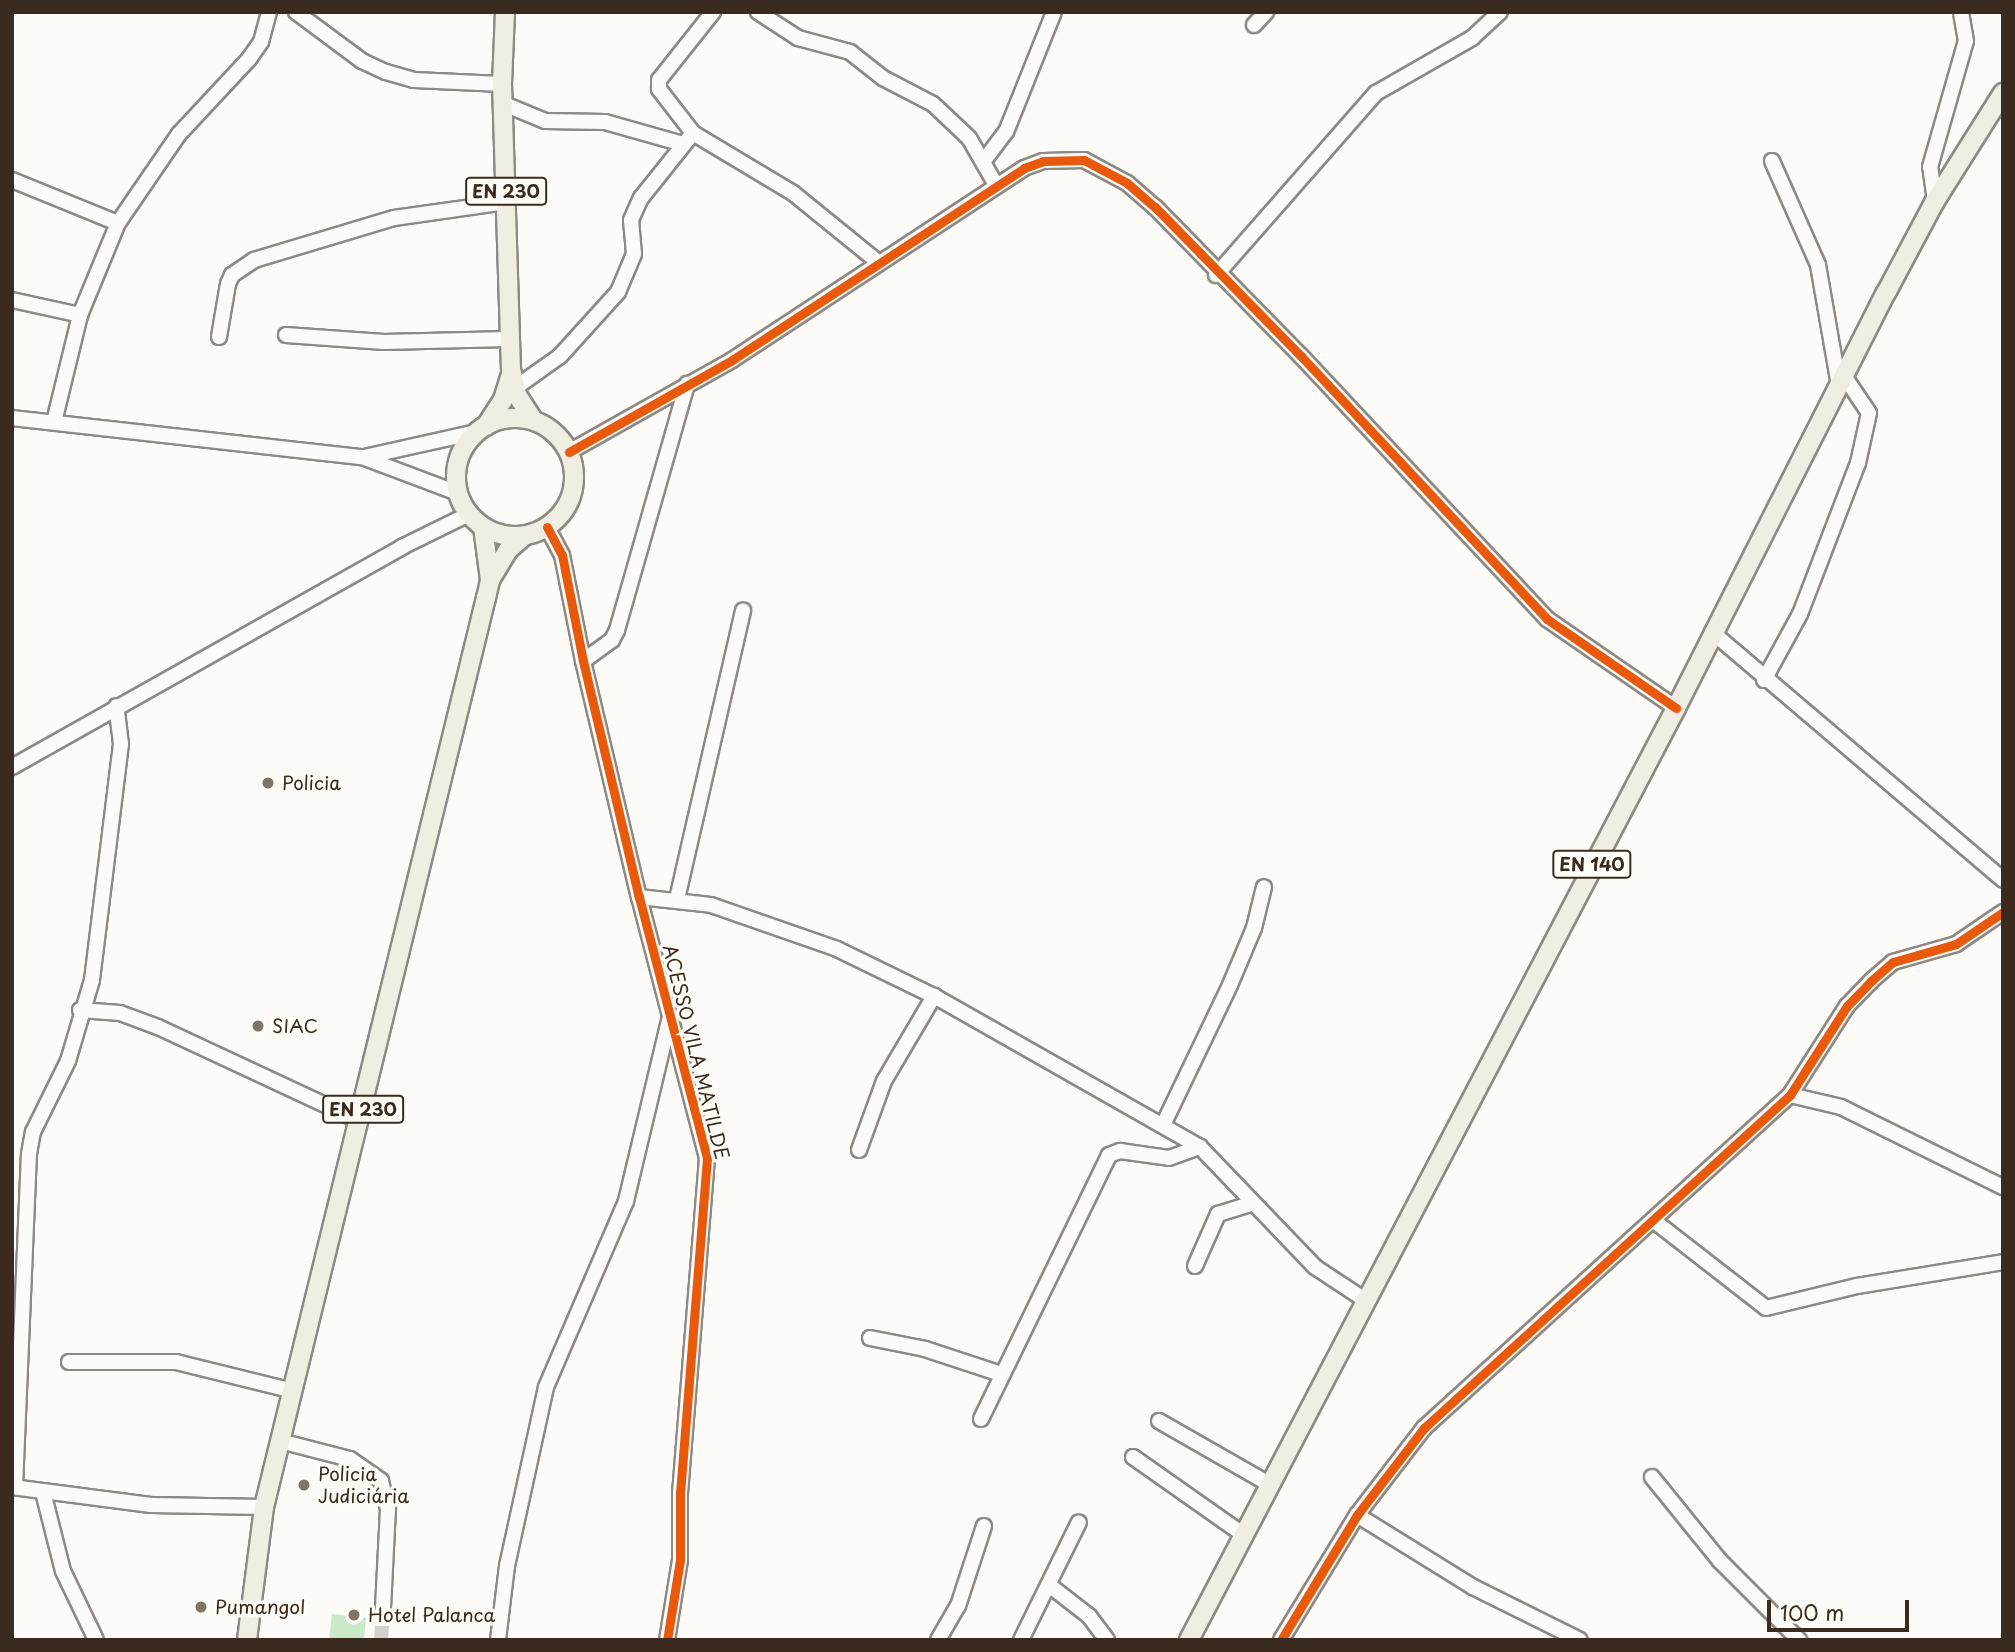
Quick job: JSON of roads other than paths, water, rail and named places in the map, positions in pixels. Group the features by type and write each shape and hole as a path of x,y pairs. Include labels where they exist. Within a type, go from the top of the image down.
{"main road":[{"name":"EN 230","path":"505,12 502,84 511,369 515,388 533,420"},
{"name":"EN 140","path":"1189,1640 1676,708 1712,632 1935,201 2003,93"},
{"name":"EN 230","path":"481,429 503,400 511,369"},
{"path":"517,418 533,420 560,438 569,452 574,473 571,495 561,514 547,527 524,536 501,535 484,527 469,514 458,492 457,468 464,448 481,429 517,418"},
{"name":"EN 230","path":"484,527 490,580"},
{"name":"EN 230","path":"247,1640 264,1507 490,580 508,550 524,536"}],"street":[{"path":"54,422 80,315 118,223 179,134 249,59 261,42 269,12"},
{"path":"296,12 362,61 386,72 414,80 502,84"},
{"path":"688,139 658,85 668,65 713,12"},
{"path":"758,12 798,38 850,52 883,78 933,104 960,126 996,185"},
{"path":"983,162 1006,132 1054,12"},
{"path":"1254,25 1266,12"},
{"path":"1216,275 1377,93 1472,38 1500,12"},
{"path":"1935,201 1930,167 1966,41 1961,12"},
{"path":"504,104 545,121 605,121 688,139 793,193 878,262"},
{"path":"515,388 560,356 618,292 634,254 631,220 641,198 688,139"},
{"path":"569,452 732,360 996,185 1043,161 1084,160 1104,167 1155,207 1216,275 1301,356 1546,620 1676,708"},
{"path":"1764,680 1800,614 1832,539 1861,451 1869,413 1842,381 1818,265 1772,161"},
{"path":"12,180 118,223"},
{"path":"219,337 232,275 254,260 394,218 506,202"},
{"path":"12,300 80,315"},
{"path":"286,335 384,342 509,339"},
{"path":"583,661 611,640 617,630 687,384"},
{"path":"12,418 362,457 458,492"},
{"path":"362,457 481,429"},
{"path":"12,767 116,706 469,514"},
{"name":"ACESSO VILA MATILDE","path":"547,527 562,555 583,661 639,897 709,1171 680,1493 680,1560 667,1640"},
{"path":"677,899 743,610"},
{"path":"1712,632 1764,680 1971,849 2003,880"},
{"path":"116,706 121,744 94,967 68,1061 33,1132 29,1154 14,1487 150,1505 264,1507"},
{"path":"1163,1125 1230,985 1254,928 1264,887"},
{"path":"639,897 677,899 711,905 837,948 934,996 1200,1147 1250,1204 1315,1267 1365,1300"},
{"path":"1281,1640 1357,1515 1424,1428 1790,1095 1847,1006 1871,981 1893,962 1956,943 2003,912"},
{"path":"859,1150 878,1094 934,996"},
{"path":"80,1010 120,1013 159,1027 360,1121"},
{"path":"498,1640 507,1566 546,1387 626,1200 669,1019"},
{"path":"1790,1095 1841,1107 2003,1187"},
{"path":"981,1419 1109,1155 1120,1151 1169,1158 1200,1147"},
{"path":"1195,1266 1218,1214 1250,1204"},
{"path":"1653,1220 1766,1308 1857,1286 2003,1262"},
{"path":"870,1338 925,1349 1002,1374"},
{"path":"69,1362 176,1362 293,1391"},
{"path":"1158,1421 1269,1484"},
{"path":"281,1441 350,1459 381,1481 388,1509 383,1609"},
{"path":"1133,1457 1244,1535"},
{"path":"1652,1477 1720,1561 1799,1640"},
{"path":"43,1492 63,1571 96,1640"},
{"path":"1357,1515 1473,1587 1580,1640"},
{"path":"1021,1640 1079,1521"},
{"path":"938,1640 958,1606 984,1526"},
{"path":"1049,1585 1089,1616 1107,1640"}],"tunnel":[{"path":"381,1640 383,1609"}],"place":[{"name":"Policia","path":"268,783"},
{"name":"SIAC","path":"258,1026"},
{"name":"Policia Judiciária","path":"304,1485"},
{"name":"Pumangol","path":"201,1607"},
{"name":"Hotel Palanca","path":"354,1615"}]}
